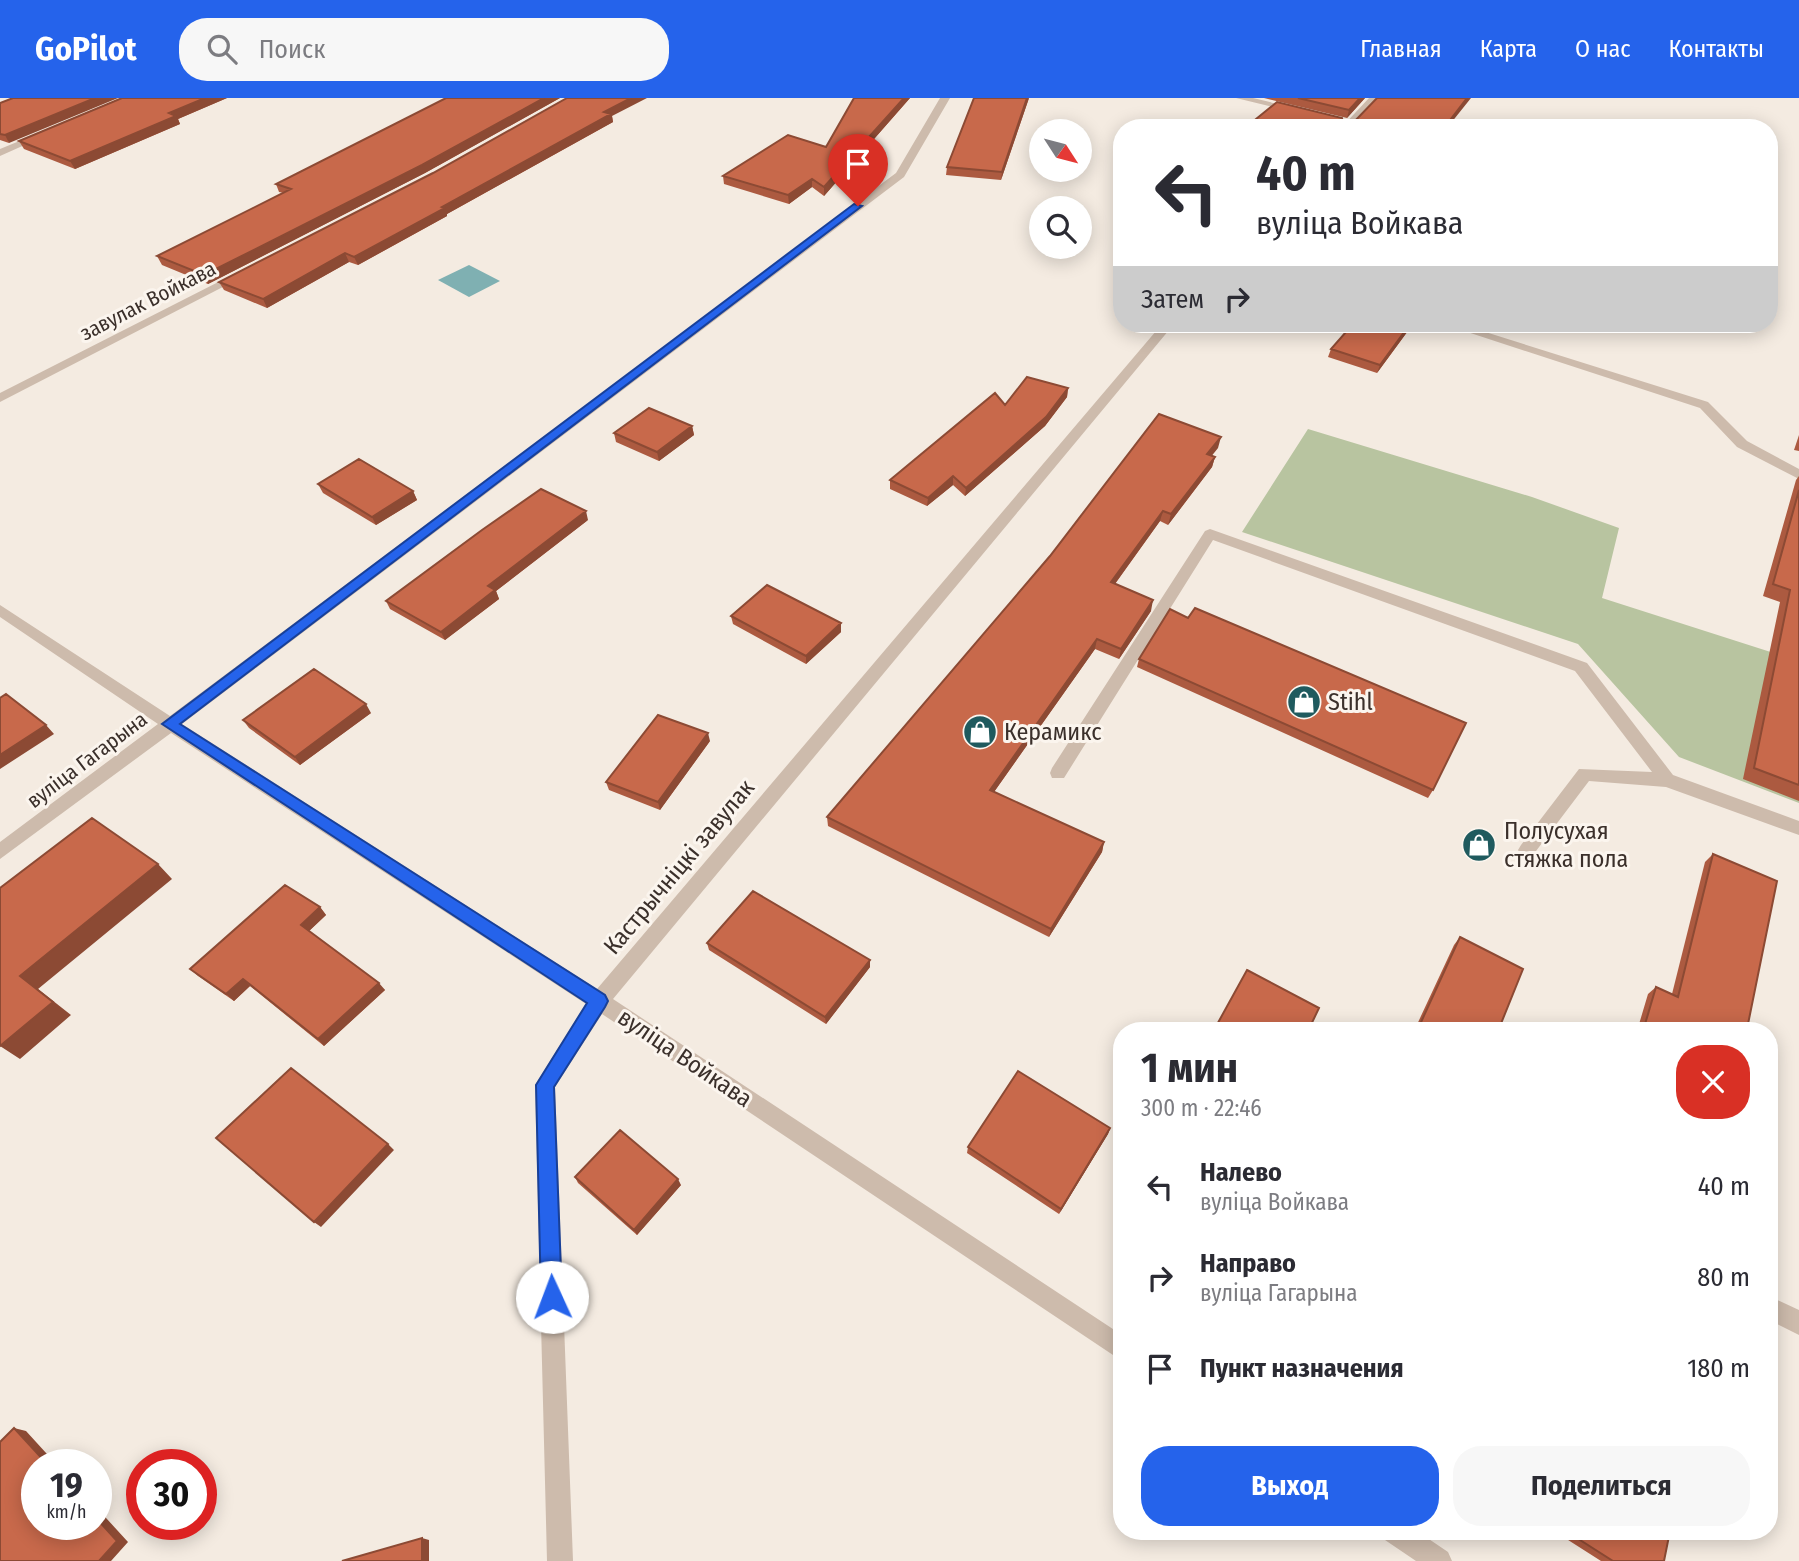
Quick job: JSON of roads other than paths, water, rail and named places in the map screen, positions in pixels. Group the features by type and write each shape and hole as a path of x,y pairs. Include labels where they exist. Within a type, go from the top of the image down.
{"street":[{"name":"вуліца Гагарына","path":"0,852 900,175 945,98"},
{"path":"1241,98 1324,119"},
{"path":"1354,119 1374,98"},
{"path":"0,153 48,133"},
{"name":"завулак Войкава","path":"0,398 258,266"},
{"name":"Кастрычніцкі завулак","path":"560,1561 545,1085 599,1001 1160,333"},
{"path":"1477,333 1704,405 1742,444 1799,475"},
{"path":"1058,773 1210,534 1581,667 1667,779"},
{"name":"вуліца Войкава","path":"0,610 170,724 599,1001 1113,1343"},
{"path":"1527,850 1585,774 1667,779 1799,828"},
{"path":"1778,1312 1799,1323"},
{"path":"1408,1540 1439,1561"}],"water":[{"path":"469,265 500,281 469,297 438,280"}],"place":[{"name":"Stihl","path":"1304,702"},
{"name":"Керамикс","path":"980,732"},
{"name":"Полусухая стяжка пола","path":"1479,845"}]}
